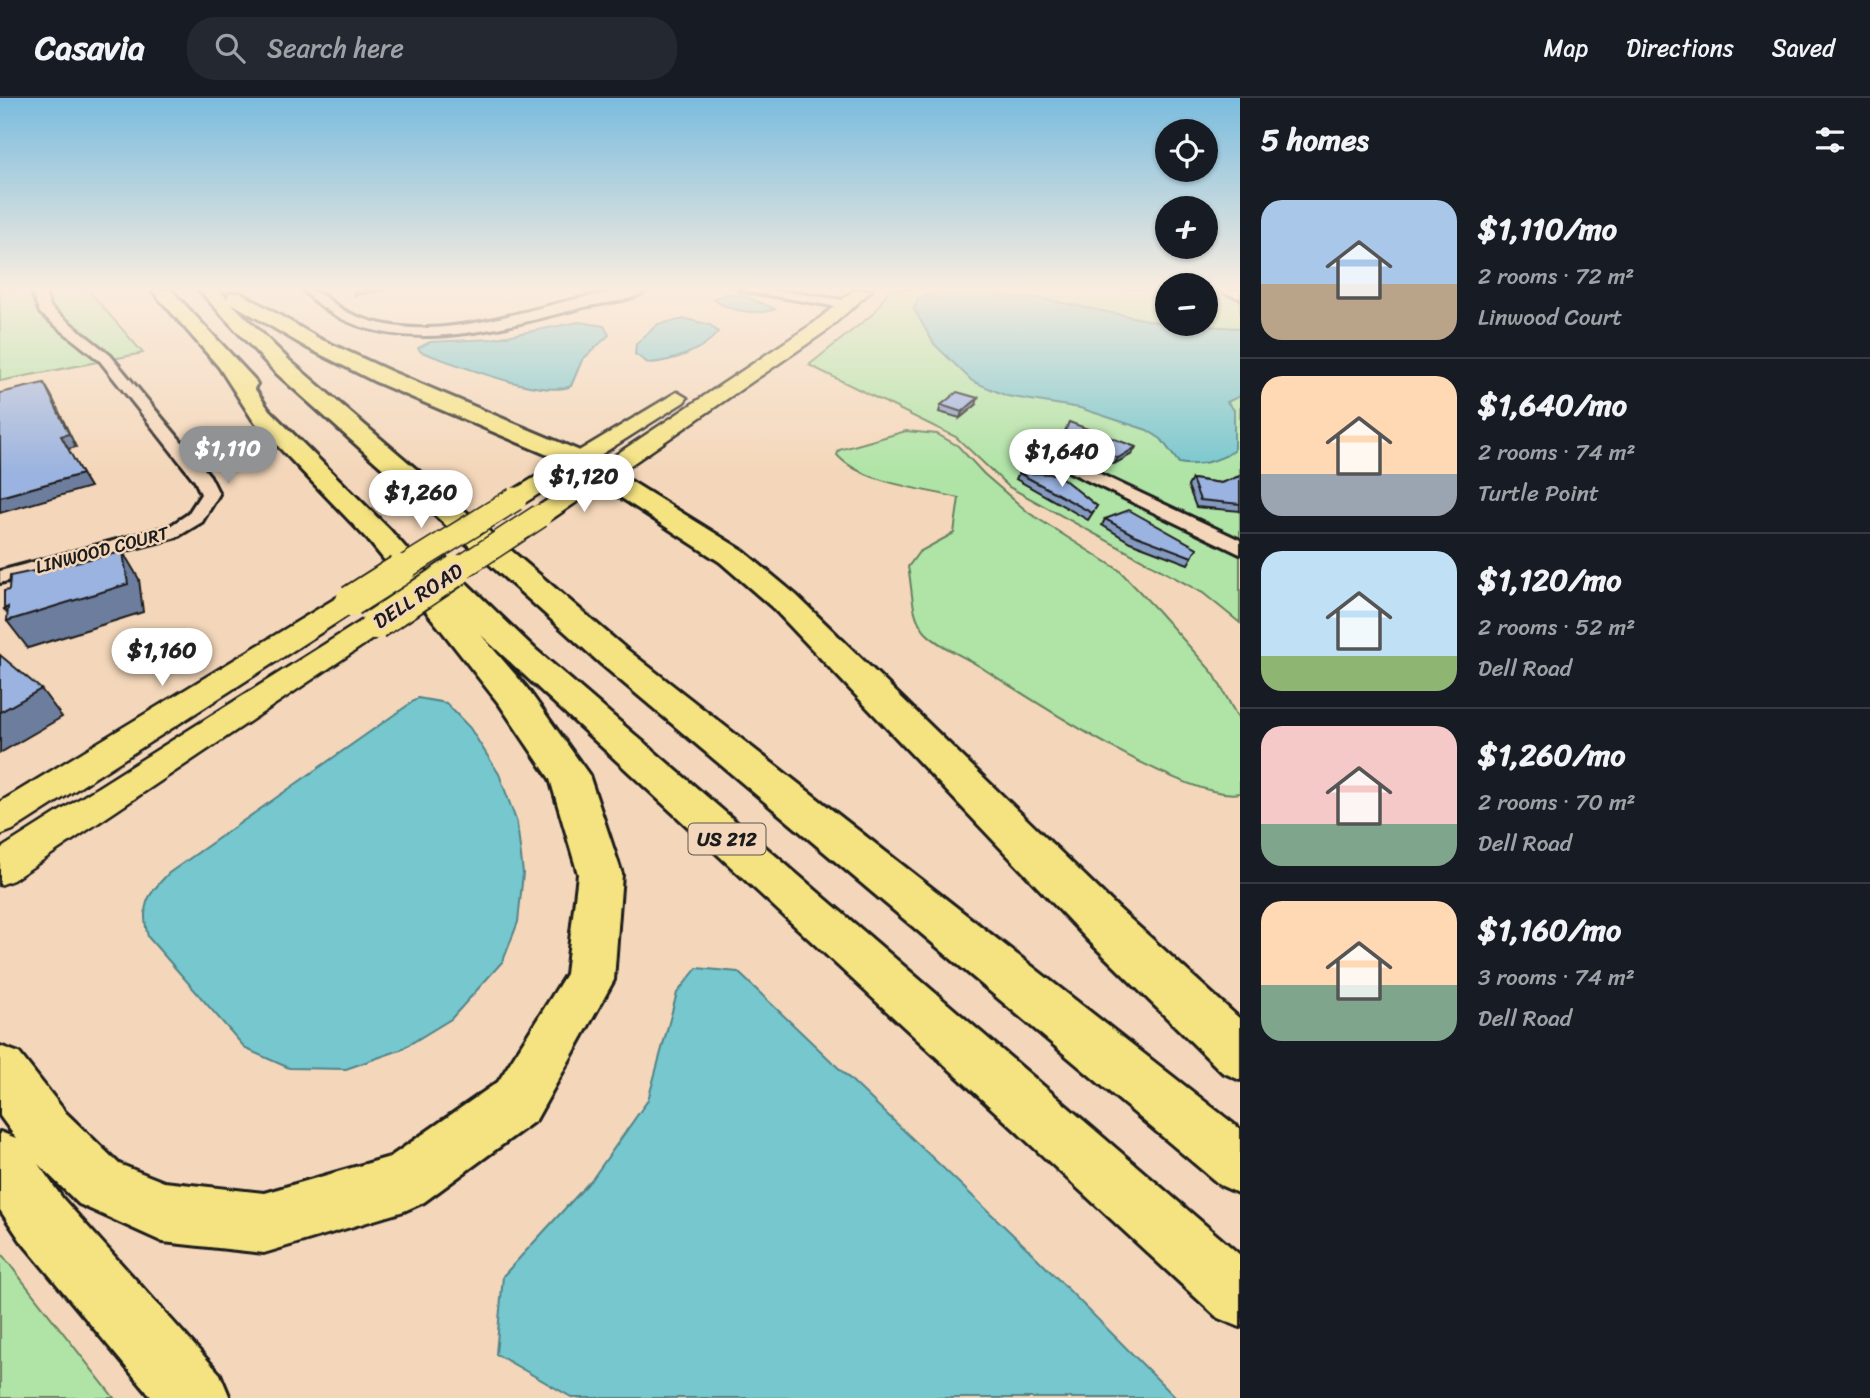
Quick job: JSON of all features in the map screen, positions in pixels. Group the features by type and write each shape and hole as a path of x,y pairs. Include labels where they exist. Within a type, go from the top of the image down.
{"highway":[{"name":"US 212","path":"215,351 523,657 1240,1296"},
{"path":"267,351 614,656 1240,1165"},
{"path":"329,351 589,467 731,556 785,602 1103,924 1240,1054"},
{"path":"0,1072 47,1133 99,1184 163,1212 264,1223 404,1182 517,1101 590,980 600,874 569,775 513,696 454,624 379,536 261,415 229,367"},
{"path":"0,1160 42,1220 196,1398"}],"main road":[{"name":"DELL ROAD","path":"0,820 515,499 589,467 762,351"},
{"name":"DELL ROAD","path":"0,869 540,516 589,467"}],"street":[{"name":"LINWOOD COURT","path":"0,577 170,533 206,507 210,494 204,480 105,358 96,351"},
{"path":"1051,456 1240,548"}],"green space":[{"path":"0,351 141,351 143,353 0,381"},
{"path":"827,351 1240,351 1240,623 1203,593 1009,487 956,437 809,365"},
{"path":"906,431 937,434 958,446 984,474 1029,513 1119,570 1157,610 1214,674 1240,722 1240,793 1216,792 1184,782 1147,765 1069,722 925,632 914,610 908,567 919,552 954,533 959,498 877,479 848,465 837,455 839,450"},
{"path":"0,1252 114,1398 0,1398"}],"water":[{"path":"592,351 582,360 571,386 558,389 519,384 421,352"},
{"path":"635,351 694,351 648,363 635,354"},
{"path":"941,351 1240,351 1240,396 1227,402 1234,410 1234,451 1207,463 1179,463 1161,439 1147,430 1080,408 1007,396 972,381"},
{"path":"418,698 446,703 470,728 499,774 517,823 523,873 518,922 503,961 451,1019 400,1050 346,1069 289,1068 246,1049 148,937 145,917 147,901 169,873"},
{"path":"697,968 738,972 1028,1249 1176,1398 573,1398 496,1354 503,1276 593,1178 648,1100 677,993"}],"building":[{"path":"44,383 69,434 61,436 82,474 0,497 0,393"},
{"path":"957,392 978,398 962,412 941,405"},
{"path":"1069,422 1136,447 1118,458 1063,437"},
{"path":"1019,473 1057,474 1097,506 1092,513"},
{"path":"1240,476 1240,504 1200,500 1192,479 1221,483"},
{"path":"1129,510 1197,548 1192,557 1134,535 1105,519"},
{"path":"123,552 128,584 7,621 8,607 4,609 4,591 9,590 10,576"},
{"path":"0,655 41,689 0,712"}]}
